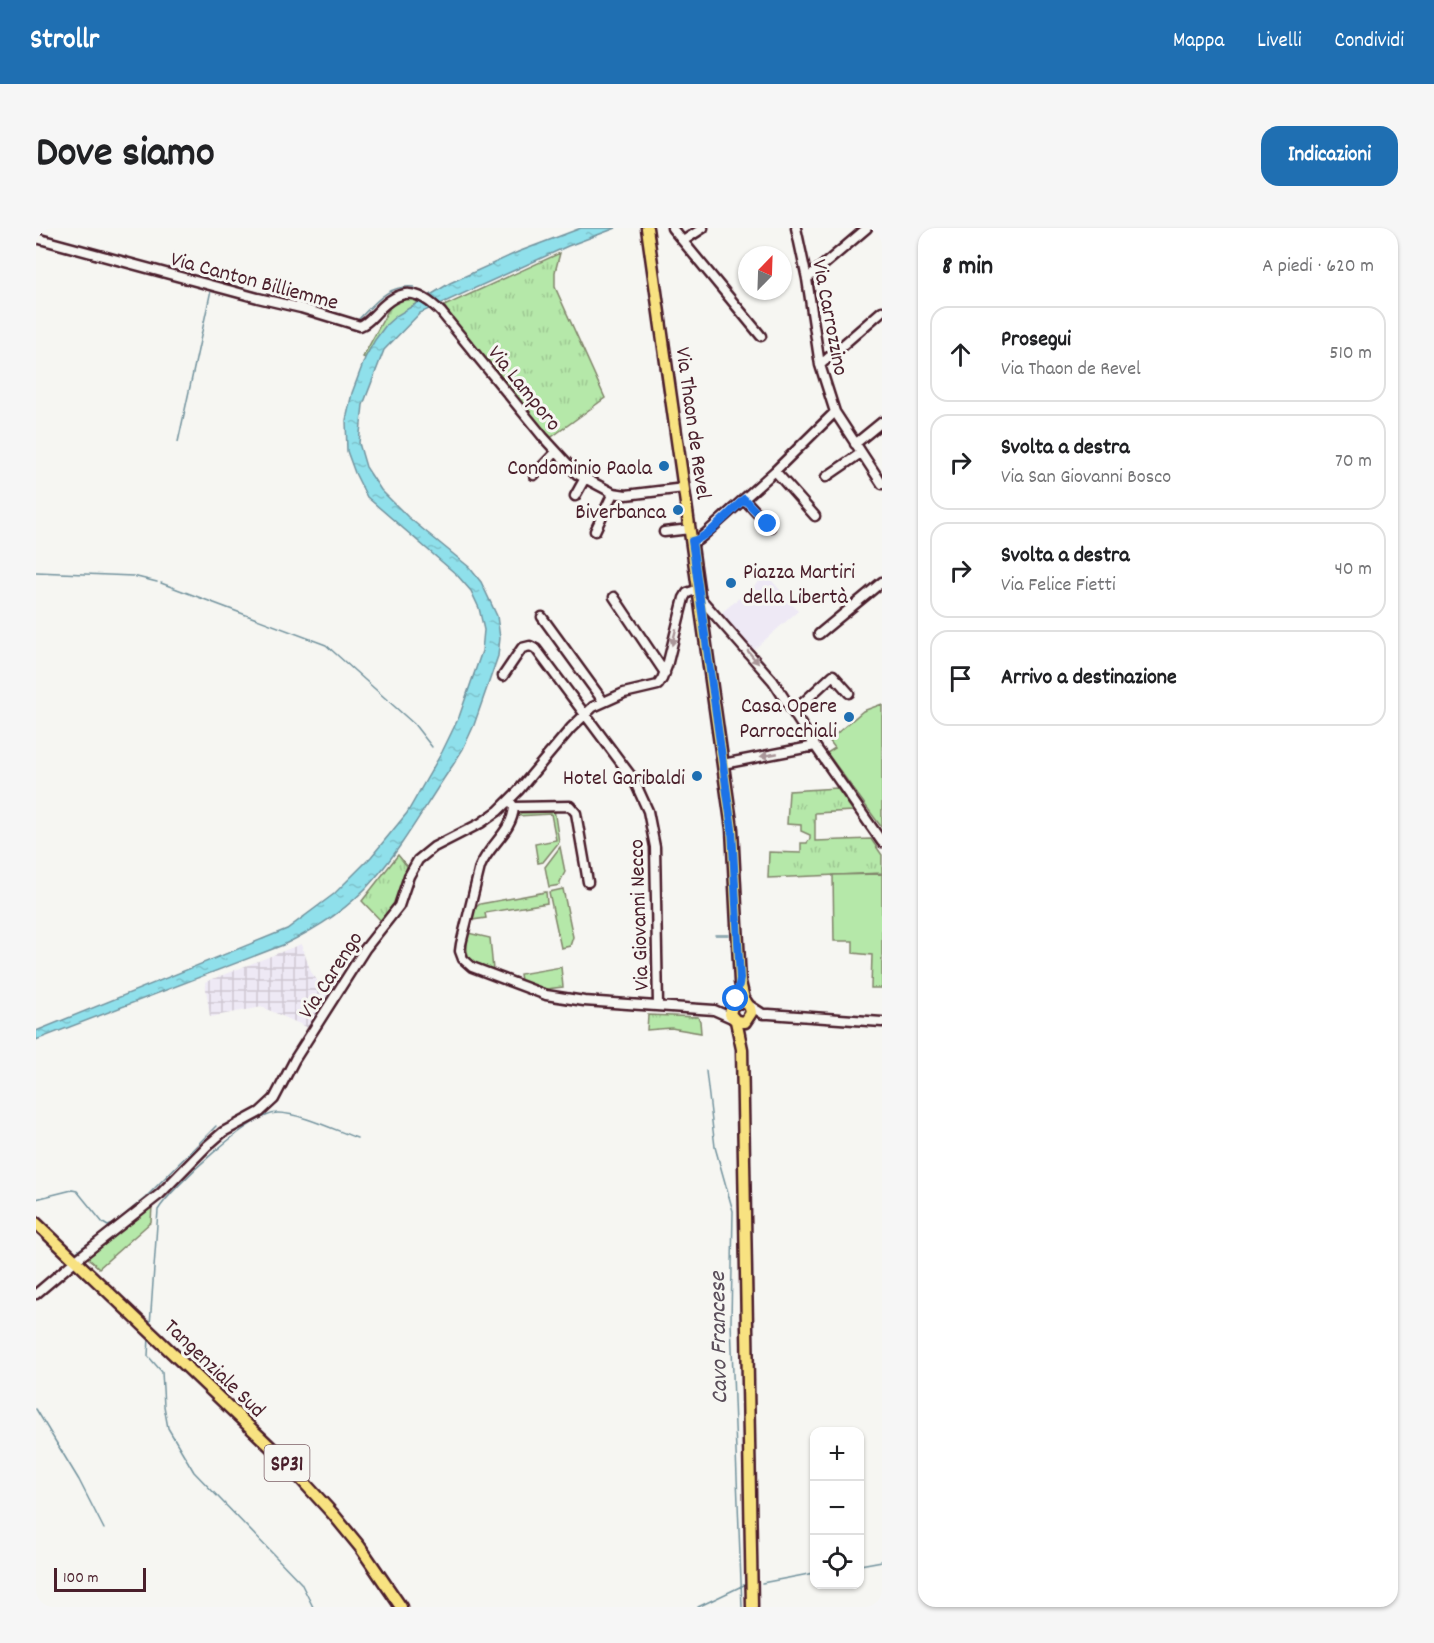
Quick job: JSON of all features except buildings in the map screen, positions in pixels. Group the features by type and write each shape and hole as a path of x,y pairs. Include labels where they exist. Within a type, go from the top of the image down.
{"main road":[{"name":"Via Thaon de Revel","path":"647,228 732,829 740,982 753,1607"},
{"name":"Tangenziale Sud","path":"36,1223 278,1454 360,1547 400,1607"}],"street":[{"path":"672,228 761,336"},
{"path":"683,241 703,228"},
{"name":"Via Carrozzino","path":"796,228 807,279 820,365 835,412 882,484"},
{"path":"807,279 867,228"},
{"name":"Via Canton Billiemme","path":"36,238 301,308 360,326"},
{"name":"Via Lamporo","path":"360,326 399,294 407,293 423,297 441,312 556,452 577,474 613,493 638,495 684,488"},
{"path":"820,365 882,311"},
{"path":"692,541 698,540 744,499 835,412"},
{"path":"855,444 882,422"},
{"path":"534,475 556,452"},
{"path":"826,477 861,453"},
{"path":"775,471 815,516"},
{"path":"575,496 585,478"},
{"path":"596,531 613,493"},
{"path":"744,499 770,527"},
{"path":"664,532 690,529"},
{"path":"819,634 882,582"},
{"path":"665,673 684,598 687,593 700,594 773,681 815,747 882,842"},
{"path":"614,597 665,673"},
{"path":"542,616 603,701"},
{"name":"Via Giovanni Necco","path":"503,676 522,648 530,646 536,649 634,780 648,811 655,847 658,1005"},
{"name":"Via Carengo","path":"36,1294 146,1206 223,1132 268,1106 279,1092 299,1052 365,949 399,906 409,876 418,860 435,847 482,823 512,803 585,714 603,701 624,693 658,685 665,673"},
{"path":"793,712 833,675 849,693"},
{"path":"723,764 815,747"},
{"path":"588,882 576,813 570,806 512,803 511,821 480,867 461,944 460,951 463,959 471,968 546,995 584,1000 882,1022"}],"shaded area":[{"path":"767,575 798,611 752,651 720,614"},
{"path":"301,944 311,972 322,987 346,975 311,1029 262,1007 210,1017 205,982"}],"green space":[{"path":"560,253 555,272 555,287 605,398 549,439 444,306"},
{"path":"412,296 421,300 389,325 365,358 363,357 391,305 403,297"},
{"path":"882,704 882,828 827,753 835,748 829,740 863,711"},
{"path":"837,788 853,811 815,813 815,841 871,839 882,855 882,873 768,878 769,852 801,853 801,843 807,843 810,839 810,835 801,831 801,825 787,824 789,791"},
{"path":"518,809 554,809 559,842 543,862 538,863 535,844 556,840 551,814 518,816"},
{"path":"560,847 565,872 560,885 549,887 545,867"},
{"path":"398,855 407,866 396,903 382,922 362,901"},
{"path":"882,874 882,988 871,988 872,955 853,953 853,941 834,941 833,875"},
{"path":"563,889 573,937 570,946 561,948 549,892"},
{"path":"546,892 547,903 485,913 486,918 472,920 475,908 480,904"},
{"path":"468,933 490,938 493,970 470,959 467,949"},
{"path":"561,967 563,987 546,989 521,981 520,974"},
{"path":"648,1015 698,1017 701,1033 671,1028 647,1030"},
{"path":"152,1206 151,1222 99,1268 88,1258"}],"water":[{"path":"581,228 616,228 568,246 420,313 384,350 363,405 359,443 366,467 381,490 408,517 469,567 481,582 497,616 500,638 498,656 474,725 463,749 406,837 386,865 355,899 309,932 283,945 36,1040 36,1031 287,929 334,894 371,857 407,813 459,717 482,651 484,630 479,608 471,591 457,575 367,497 347,451 346,420 352,393 365,358 375,340 396,316 450,283 518,252"}],"waterway":[{"path":"36,233 76,244"},
{"path":"179,272 302,304"},
{"path":"355,320 358,320 376,301 389,292 397,288 414,287"},
{"path":"178,442 211,290"},
{"path":"36,572 133,576 157,582"},
{"path":"161,583 326,645 414,724 432,747"},
{"path":"715,935 729,935"},
{"name":"Cavo Francese","path":"706,1071 715,1147 733,1211 731,1322 742,1607"},
{"path":"150,1326 158,1210 195,1169 250,1125 266,1116 278,1113 306,1119 357,1138"},
{"path":"36,1199 72,1190 77,1191 103,1223 108,1226 113,1224 145,1198 216,1126"},
{"path":"76,1252 110,1227"},
{"path":"149,1337 148,1356 162,1372 168,1428 194,1472 301,1583 313,1607"},
{"path":"36,1409 79,1480 104,1529"},
{"path":"864,1564 882,1561"},
{"path":"762,1583 810,1574"},
{"path":"698,1607 746,1584"}],"place":[{"name":"Condominio Paola","path":"664,466"},
{"name":"Biverbanca","path":"678,510"},
{"name":"Piazza Martiri della Libertà","path":"731,583"},
{"name":"Casa Opere Parrocchiali","path":"849,717"},
{"name":"Hotel Garibaldi","path":"697,776"}],"route":[{"path":"736,999 740,979 732,829 692,541 698,540 744,499 768,524"}]}
